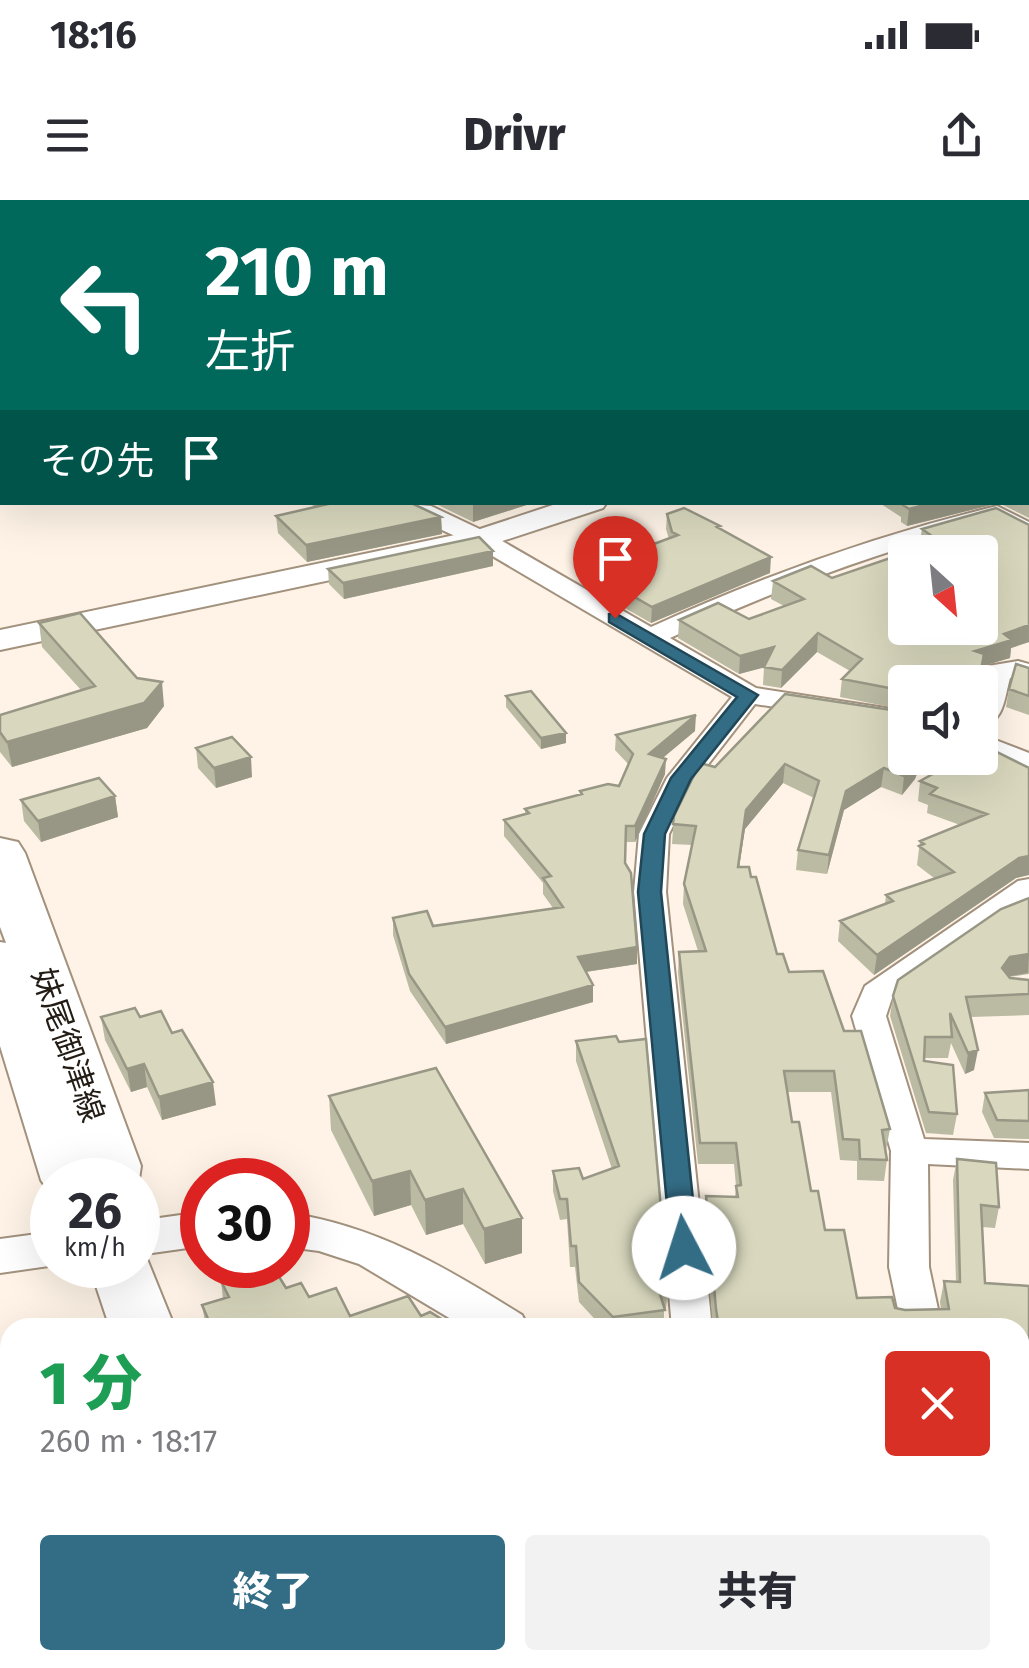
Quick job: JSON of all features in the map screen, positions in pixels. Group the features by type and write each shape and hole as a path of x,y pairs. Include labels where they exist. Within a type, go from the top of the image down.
{"main road":[{"name":"妹尾御津線","path":"0,853 108,1158"},
{"name":"妹尾御津線","path":"0,958 65,1158"},
{"path":"129,1288 140,1318"}],"street":[{"path":"403,505 482,540 748,695 888,717"},
{"path":"0,640 482,540 584,505"},
{"path":"649,638 752,590 924,530 998,513 1029,532"},
{"path":"998,672 1018,669 1029,673"},
{"path":"691,1318 650,892 654,834 682,778 748,695"},
{"path":"998,751 1029,764"},
{"path":"920,1318 909,1268 909,1151 869,1016 876,993 1029,888"},
{"path":"909,1151 1029,1156"},
{"path":"310,1232 389,1256 488,1318"},
{"path":"0,1256 30,1252"}],"building":[{"path":"324,505 415,505 441,517 306,545 276,516"},
{"path":"684,508 771,557 652,607 598,576 652,553 643,548 678,535 672,532 667,514"},
{"path":"996,508 1029,525 1029,625 1004,634 1012,640 998,644 998,535 930,535 922,529"},
{"path":"479,537 493,551 343,583 328,569"},
{"path":"888,559 888,645 995,645 975,651 984,654 982,665 888,665 888,688 842,679 862,659 818,633 782,670 764,667 774,647 740,656 679,620 718,603 749,619 804,599 773,581 811,566 832,578"},
{"path":"80,613 137,678 162,682 144,703 7,742 0,732 0,715 95,686 39,623"},
{"path":"1016,664 1029,668 1029,696 1009,689"},
{"path":"531,691 566,733 541,738 506,696"},
{"path":"785,694 888,709 888,770 884,768 846,791 829,855 798,850 819,781 785,764 746,810 738,867 749,867 751,877 756,877 777,954 783,954 789,972 823,971 844,1031 861,1031 890,1129 882,1130 887,1160 860,1159 859,1140 843,1139 834,1071 784,1071 792,1122 799,1122 811,1191 818,1191 825,1230 844,1230 857,1298 892,1297 895,1308 949,1309 944,1281 960,1282 957,1159 996,1163 999,1207 981,1205 985,1283 1029,1286 1029,1318 717,1318 706,1196 738,1197 736,1186 741,1185 736,1143 700,1143 679,952 706,951 684,884 696,826 673,824 700,763 715,767"},
{"path":"696,715 649,754 666,759 635,826 626,826 625,863 631,873 637,947 578,957 593,985 445,1027 409,974 393,918 427,911 433,926 563,907 543,878 551,876 504,820 529,813 525,809 582,794 580,791 608,784 619,786 633,754 616,735"},
{"path":"232,737 251,757 214,768 196,748"},
{"path":"998,752 1029,768 1029,856 1019,858 877,955 840,921 893,901 886,895 954,872 919,846 924,844 920,841 987,814 930,794 937,788 920,781 931,775 998,775"},
{"path":"99,778 115,796 38,821 21,800"},
{"path":"1029,898 1029,954 1010,957 1002,968 1010,978 1029,980 1029,994 966,997 978,1050 968,1053 950,1013 952,1037 925,1037 924,1061 953,1065 957,1114 929,1112 893,996 898,980 1001,909"},
{"path":"135,1008 140,1017 161,1011 172,1033 182,1030 213,1082 159,1097 144,1064 127,1069 101,1017"},
{"path":"616,1036 619,1042 646,1039 668,1288 658,1288 665,1310 613,1317 579,1282 567,1199 560,1199 553,1171 579,1168 583,1179 619,1166 576,1041"},
{"path":"436,1068 522,1218 484,1229 463,1189 425,1200 410,1171 372,1181 329,1096"},
{"path":"1029,1090 1029,1121 997,1120 985,1093"},
{"path":"224,1288 304,1288 309,1297 336,1288 350,1316 408,1296 421,1316 430,1312 440,1318 208,1318 202,1305 229,1297"}],"route":[{"path":"615,618 748,695 682,778 654,834 650,892 684,1248"}]}
